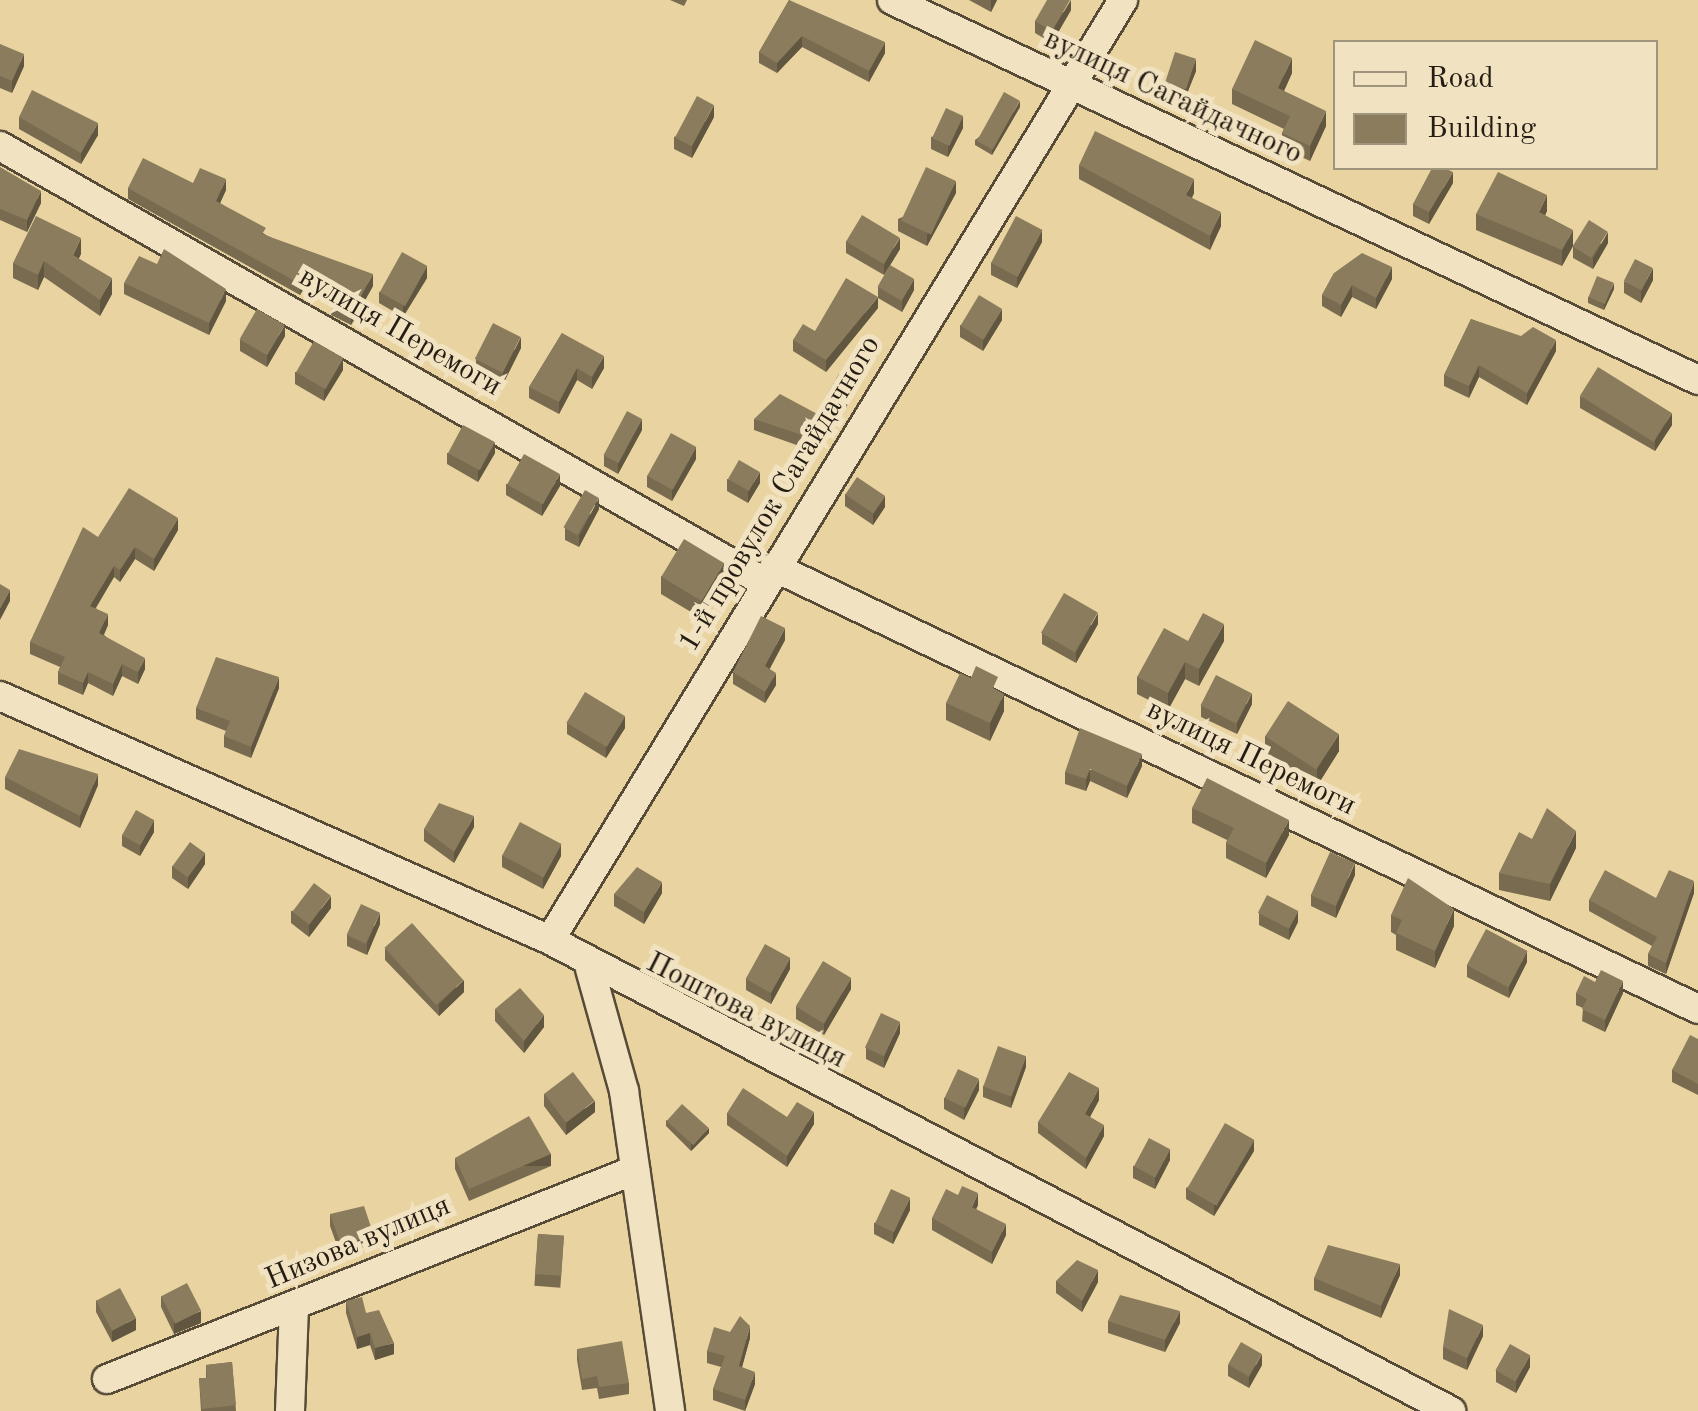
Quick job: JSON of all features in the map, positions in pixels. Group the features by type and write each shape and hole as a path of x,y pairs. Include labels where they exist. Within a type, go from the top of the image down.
{"street":[{"name":"вулиця Сагайдачного","path":"892,0 1698,380"},
{"name":"1-й провулок Сагайдачного","path":"550,940 1030,141 1073,86 1123,0"},
{"name":"вулиця Перемоги","path":"0,146 769,574 1698,1008"},
{"name":"Поштова вулиця","path":"0,696 550,940 590,969 1451,1411"},
{"path":"590,969 636,1170 670,1411"},
{"name":"Низова вулиця","path":"108,1379 636,1170"},
{"path":"290,1411 294,1306"}],"building":[{"path":"789,0 885,42 869,71 802,36 777,63 759,52"},
{"path":"1047,0 1070,0 1052,31 1035,21"},
{"path":"1255,40 1292,58 1278,88 1326,111 1310,146 1282,133 1290,116 1232,89"},
{"path":"0,44 24,54 12,81 0,76"},
{"path":"1175,52 1196,59 1186,89 1165,82"},
{"path":"32,90 98,123 81,153 19,117"},
{"path":"1004,92 1020,101 993,150 977,141"},
{"path":"697,96 714,105 692,146 675,137"},
{"path":"946,108 963,116 949,146 932,138"},
{"path":"1095,131 1194,179 1186,195 1221,212 1210,236 1079,165"},
{"path":"143,158 193,183 200,168 226,179 216,201 266,228 262,234 373,274 351,314 331,303 337,292 305,275 300,284 128,188"},
{"path":"0,167 41,191 27,220 0,209"},
{"path":"926,167 956,181 931,234 901,220"},
{"path":"1431,170 1453,172 1429,212 1413,204"},
{"path":"1498,172 1547,195 1539,212 1573,230 1562,250 1476,214"},
{"path":"862,215 900,238 884,264 846,242"},
{"path":"36,216 81,238 73,255 112,278 100,300 44,261 38,275 13,263"},
{"path":"1016,216 1042,230 1018,277 991,263"},
{"path":"1589,220 1608,232 1591,258 1573,246"},
{"path":"164,249 226,289 209,323 124,283 139,256 157,264"},
{"path":"402,252 427,266 405,306 380,292"},
{"path":"1362,253 1392,267 1376,298 1352,285 1341,305 1322,295 1334,273"},
{"path":"1635,259 1653,268 1641,290 1624,281"},
{"path":"890,265 914,279 902,301 878,287"},
{"path":"1597,276 1614,283 1605,304 1588,297"},
{"path":"846,278 878,297 826,360 793,340 803,324 815,331"},
{"path":"979,295 1002,309 984,340 960,326"},
{"path":"257,309 285,325 267,355 240,339"},
{"path":"1471,319 1521,336 1533,327 1556,340 1527,393 1479,365 1469,386 1444,375"},
{"path":"493,323 521,337 502,373 475,359"},
{"path":"562,333 604,356 592,377 577,368 559,402 529,387"},
{"path":"314,341 343,358 325,389 296,372"},
{"path":"1598,367 1672,413 1654,442 1580,396"},
{"path":"839,374 856,384 844,405 827,395"},
{"path":"780,394 821,416 808,437 754,419"},
{"path":"627,411 642,419 619,463 604,455"},
{"path":"463,425 495,442 480,470 448,453"},
{"path":"671,433 696,447 673,490 647,476"},
{"path":"524,454 560,474 543,504 507,485"},
{"path":"739,460 760,472 749,491 728,479"},
{"path":"857,477 885,496 873,513 845,494"},
{"path":"129,488 178,518 154,559 135,547 120,570 114,566 90,606 108,614 99,633 145,658 138,672 122,664 113,684 88,672 83,683 58,672 65,657 30,642 83,527 98,537"},
{"path":"585,490 599,498 577,535 564,527"},
{"path":"684,539 724,563 702,601 661,577"},
{"path":"0,584 10,590 0,608"},
{"path":"1064,593 1098,612 1075,652 1041,633"},
{"path":"1203,613 1224,624 1199,669 1185,662 1168,693 1137,677 1164,628 1188,641"},
{"path":"761,616 785,628 765,666 776,673 765,692 733,672"},
{"path":"216,657 279,677 251,747 224,736 230,721 196,708"},
{"path":"976,666 998,677 993,688 1004,694 990,723 946,703 960,673 971,678"},
{"path":"1216,675 1252,693 1236,723 1201,705"},
{"path":"585,692 625,716 607,747 566,723"},
{"path":"1288,701 1339,734 1316,769 1265,736"},
{"path":"1080,728 1142,754 1127,786 1090,769 1086,779 1065,772"},
{"path":"19,749 98,774 80,816 5,777"},
{"path":"1207,778 1289,820 1266,863 1226,843 1234,828 1192,808"},
{"path":"439,803 474,816 454,852 424,829"},
{"path":"1547,808 1576,831 1550,884 1499,873 1519,832 1532,839"},
{"path":"136,810 154,820 140,846 122,835"},
{"path":"520,822 561,844 544,878 502,856"},
{"path":"190,842 205,853 188,877 172,866"},
{"path":"1330,852 1355,863 1336,906 1311,895"},
{"path":"637,867 662,882 644,912 614,894"},
{"path":"1605,870 1656,898 1669,870 1694,881 1666,963 1648,954 1657,937 1589,900"},
{"path":"1408,878 1454,909 1435,951 1396,933 1402,920 1391,915"},
{"path":"314,883 331,896 309,924 292,912"},
{"path":"1267,895 1298,911 1289,929 1258,913"},
{"path":"361,904 380,913 366,944 347,935"},
{"path":"412,923 464,980 436,1005 385,948"},
{"path":"1486,929 1527,951 1508,987 1467,965"},
{"path":"765,944 790,958 771,993 746,979"},
{"path":"823,961 851,978 824,1023 796,1006"},
{"path":"1601,970 1623,981 1605,1020 1582,1009 1587,999 1576,993 1584,976 1595,982"},
{"path":"520,988 544,1015 524,1041 495,1009"},
{"path":"881,1013 900,1022 884,1056 865,1047"},
{"path":"1690,1035 1698,1039 1698,1084 1672,1070"},
{"path":"998,1046 1026,1056 1011,1097 983,1086"},
{"path":"958,1069 979,1079 965,1108 944,1098"},
{"path":"573,1072 595,1101 566,1122 544,1094"},
{"path":"1069,1072 1099,1088 1085,1114 1104,1125 1086,1158 1038,1122"},
{"path":"743,1088 787,1117 797,1102 814,1112 787,1156 727,1113"},
{"path":"682,1104 709,1128 693,1145 667,1121"},
{"path":"529,1116 551,1154 469,1189 455,1158"},
{"path":"1225,1123 1254,1140 1216,1206 1187,1189"},
{"path":"1149,1138 1170,1149 1155,1178 1134,1166"},
{"path":"962,1186 978,1193 972,1207 1006,1224 992,1252 932,1218 946,1189 958,1195"},
{"path":"891,1189 910,1198 894,1232 875,1223"},
{"path":"364,1206 372,1230 343,1251 330,1214"},
{"path":"538,1234 564,1236 561,1276 535,1274"},
{"path":"1328,1245 1400,1264 1381,1306 1314,1278"},
{"path":"1077,1260 1098,1270 1082,1301 1056,1281"},
{"path":"187,1283 201,1311 175,1324 161,1296"},
{"path":"120,1288 136,1318 112,1331 96,1301"},
{"path":"1120,1295 1180,1311 1165,1340 1108,1321"},
{"path":"362,1297 366,1313 379,1310 394,1343 375,1348 370,1333 357,1337 346,1301"},
{"path":"1449,1309 1483,1325 1467,1358 1443,1347"},
{"path":"740,1316 750,1326 739,1366 755,1372 745,1400 713,1389 725,1356 707,1351 714,1327 730,1332"},
{"path":"622,1341 629,1383 599,1387 597,1376 582,1379 577,1349"},
{"path":"1241,1342 1262,1354 1249,1377 1228,1365"},
{"path":"1510,1344 1530,1355 1516,1381 1495,1370"},
{"path":"232,1362 236,1405 202,1409 199,1378 207,1378 206,1365"}]}
